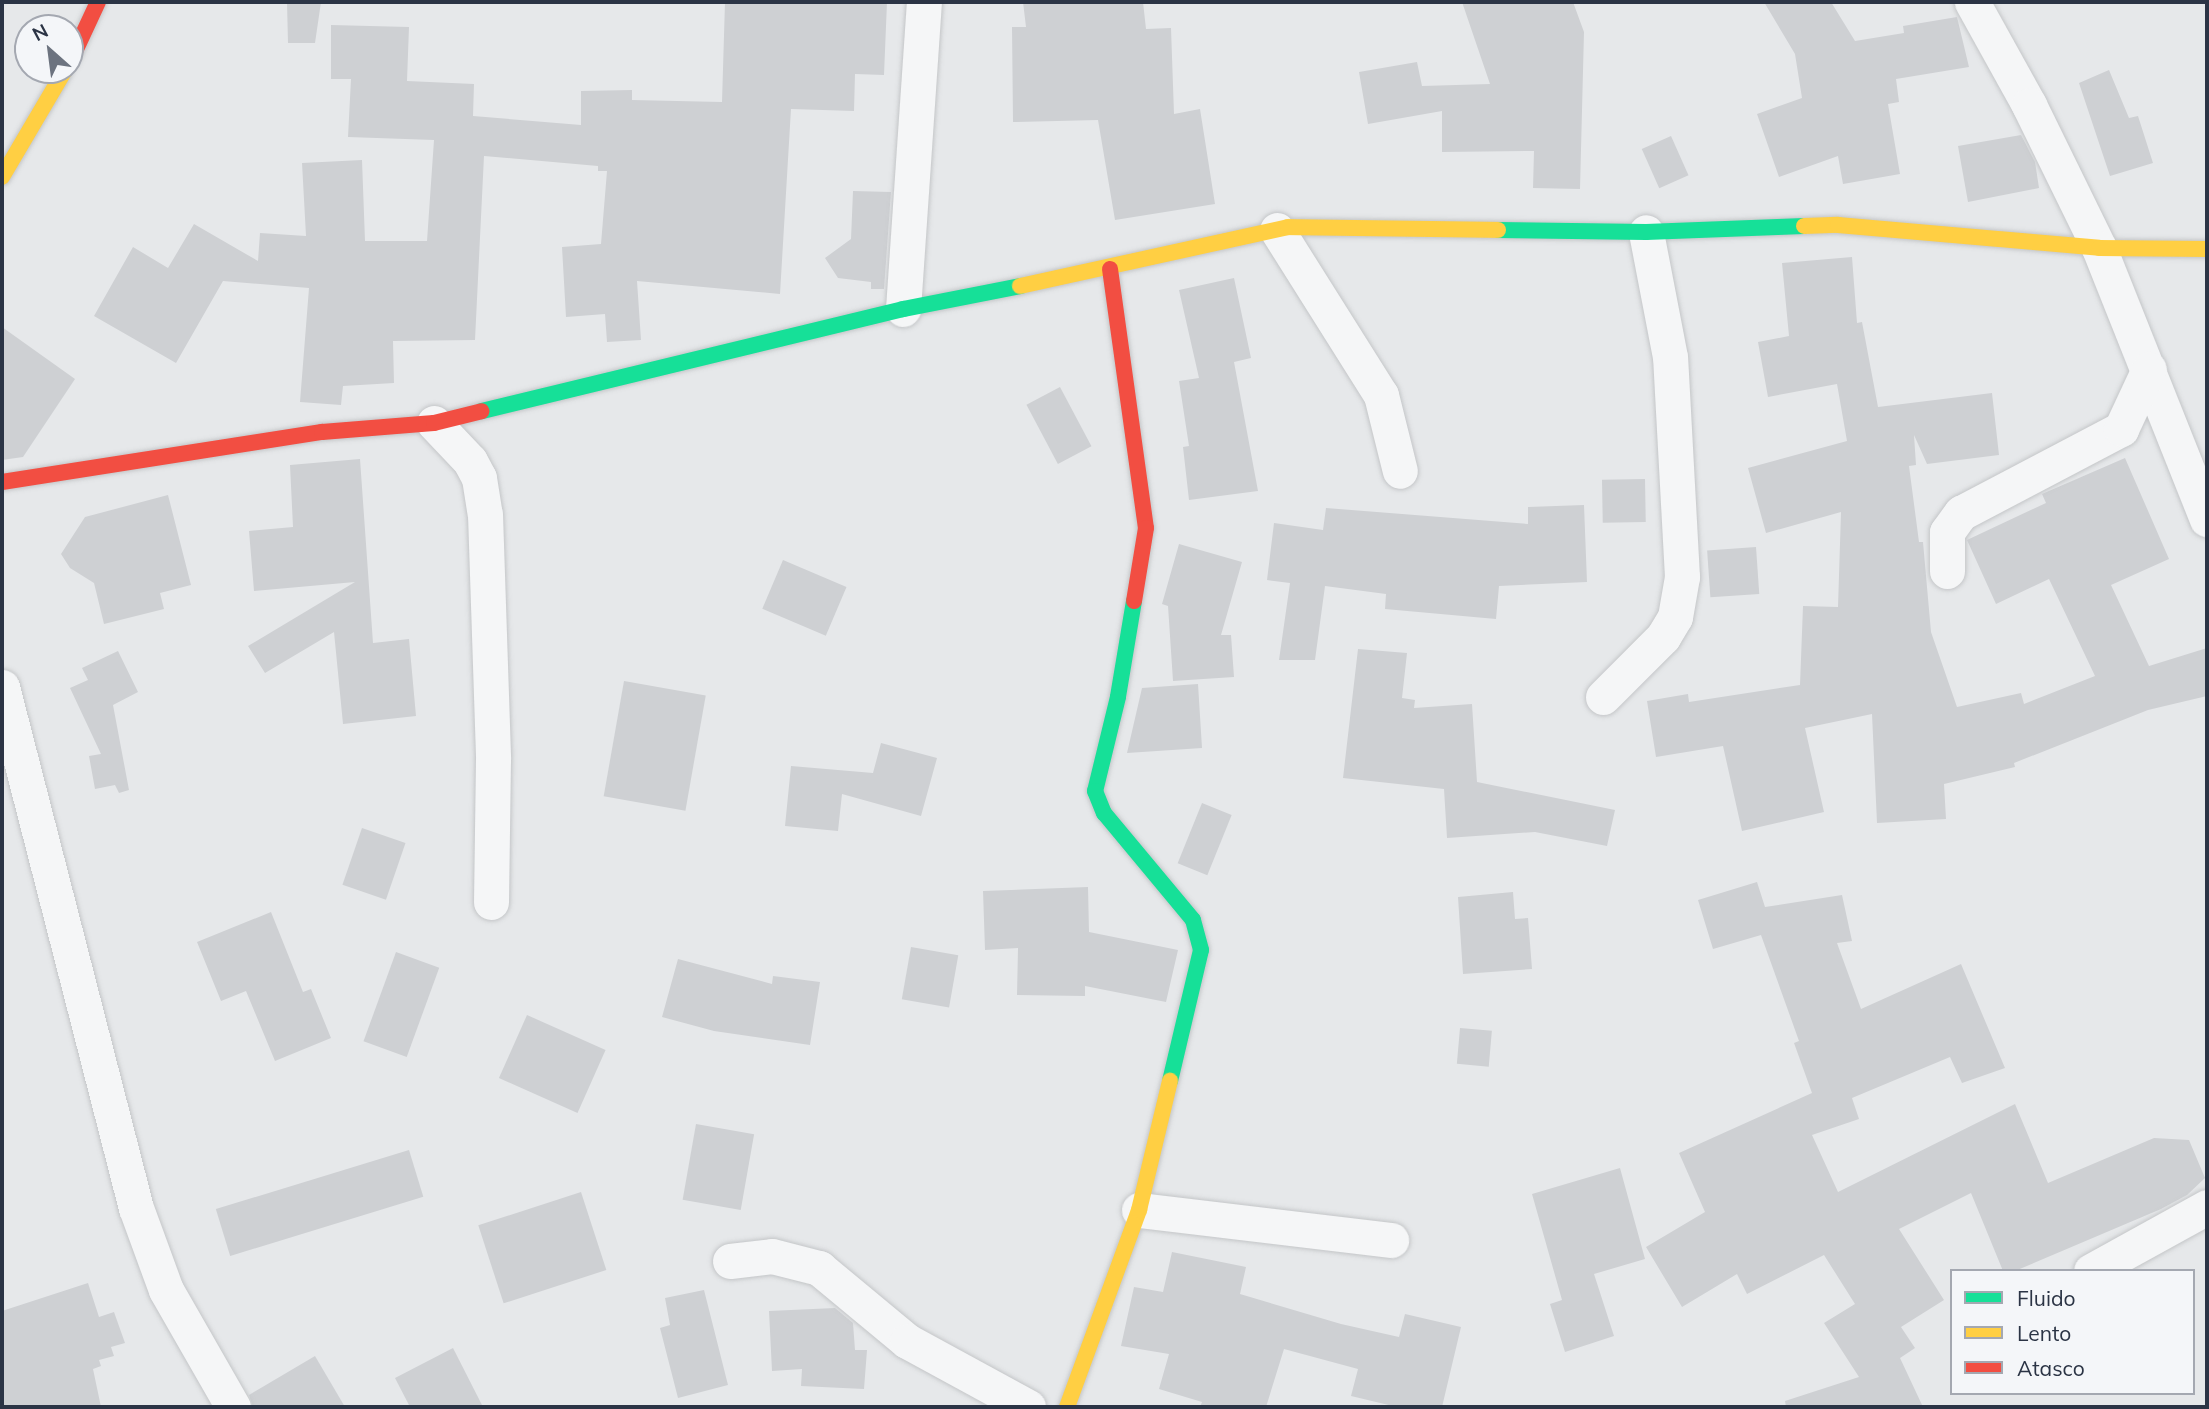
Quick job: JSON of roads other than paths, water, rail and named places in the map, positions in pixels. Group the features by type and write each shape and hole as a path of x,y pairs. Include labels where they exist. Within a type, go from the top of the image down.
{"street":[{"path":"84,32 98,2"},
{"path":"904,309 924,2"},
{"path":"1972,2 2029,105 2099,248 2207,519"},
{"path":"2,177 57,84"},
{"path":"2,482 322,432 433,424 904,309 1110,269 1277,230 1646,232 1838,225 2099,248 2207,249"},
{"path":"1277,230 1381,395 1400,471"},
{"path":"1602,697 1663,637 1675,617 1682,576 1670,357 1646,232"},
{"path":"1067,1407 1139,1210 1201,950 1194,920 1104,813 1095,791 1120,684 1146,528 1110,269"},
{"path":"1947,572 1947,532 1961,513 2121,429 2149,369"},
{"path":"433,424 470,460 479,478 485,514 493,759 491,902"},
{"path":"2,687 32,817 136,1208 166,1290 233,1407"},
{"path":"2095,1269 2207,1208"},
{"path":"1139,1210 1391,1240"},
{"path":"730,1261 772,1256 819,1268 906,1341 1028,1407"}]}
